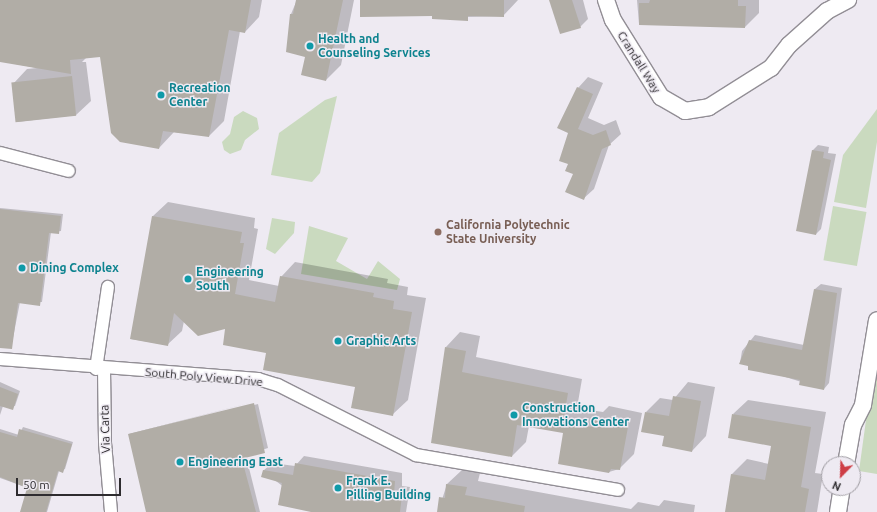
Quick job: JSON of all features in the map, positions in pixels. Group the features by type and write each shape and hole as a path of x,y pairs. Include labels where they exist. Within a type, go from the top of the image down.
{"street":[{"name":"Crandall Way","path":"606,0 631,50 661,98 672,106 685,111 709,107 771,68 789,45 827,12 848,0"},
{"path":"0,153 69,170"},
{"name":"Via Carta","path":"108,287 100,369 111,512"},
{"path":"847,456 853,425 863,405 877,320"},
{"name":"South Poly View Drive","path":"0,359 100,369 258,379 278,385 416,455 618,490"},
{"path":"838,512 841,496"}],"green space":[{"path":"337,96 320,173 312,182 271,175 279,133 325,100"},
{"path":"877,109 877,142 866,208 834,202 843,155"},
{"path":"243,111 257,118 259,129 245,140 241,150 230,154 224,150 222,142 230,134 234,117"},
{"path":"833,206 866,212 857,266 823,260"},
{"path":"272,218 295,222 294,233 275,254 266,249"},
{"path":"309,226 348,238 336,261 367,279 378,261 400,279 397,290 301,274"},
{"path":"877,340 877,474 861,471 861,456"}],"building":[{"name":"Recreation Center","path":"0,0 251,0 245,33 229,30 209,137 163,131 159,149 120,142 111,133 100,57 70,60 71,74 0,62"},
{"path":"296,0 343,0 326,81 301,75 305,57 286,52 290,14 293,14"},
{"path":"360,0 504,0 504,17 468,16 468,21 432,19 432,16 360,17"},
{"path":"549,0 572,0 581,28 560,34"},
{"path":"650,0 738,0 738,6 746,6 745,28 639,25 639,3 649,3"},
{"path":"72,76 76,116 16,122 11,82"},
{"path":"577,87 593,94 578,129 593,135 606,130 611,145 602,149 584,200 565,192 573,174 565,171 568,164 559,161 568,133 557,128"},
{"path":"812,150 824,152 823,158 831,160 816,235 796,231"},
{"name":"Dining Complex","path":"0,209 61,216 59,234 49,233 40,306 18,303 12,349 0,348"},
{"path":"152,216 242,232 240,243 244,243 235,294 275,302 280,276 374,293 373,297 394,301 393,309 412,312 393,416 351,408 355,387 263,370 266,353 223,345 225,329 198,336 174,313 168,346 130,339"},
{"path":"814,289 837,293 824,390 799,385 800,380 748,370 748,366 739,364 749,340 802,350"},
{"name":"Construction Innovations Center","path":"445,347 466,351 462,372 568,393 563,422 592,427 593,420 628,427 620,470 611,469 609,473 558,464 563,433 517,425 512,457 431,443"},
{"path":"0,387 18,394 13,410 0,406"},
{"path":"673,396 701,401 692,452 662,446 664,436 641,432 645,412 669,416"},
{"name":"Engineering East","path":"254,403 265,453 220,464 244,467 256,512 146,512 128,434"},
{"path":"732,414 811,427 801,487 809,489 805,512 725,512 731,474 765,480 771,446 728,438"},
{"path":"19,429 72,444 63,473 58,471 46,512 20,512 27,488 0,477 0,432 17,437"},
{"name":"Frank E. Pilling Building","path":"295,463 395,481 394,494 402,495 400,512 311,512 278,505 282,483 261,477 263,470 293,475"},
{"path":"446,484 467,487 465,495 525,506 524,512 437,512 439,497 445,498"}],"place":[{"name":"Health and Counseling Services","path":"310,46"},
{"name":"Recreation Center","path":"161,95"},
{"name":"California Polytechnic State University","path":"438,232"},
{"name":"Dining Complex","path":"22,268"},
{"name":"Engineering South","path":"188,279"},
{"name":"Graphic Arts","path":"338,341"},
{"name":"Construction Innovations Center","path":"514,415"},
{"name":"Engineering East","path":"180,462"},
{"name":"Frank E. Pilling Building","path":"338,488"}]}
